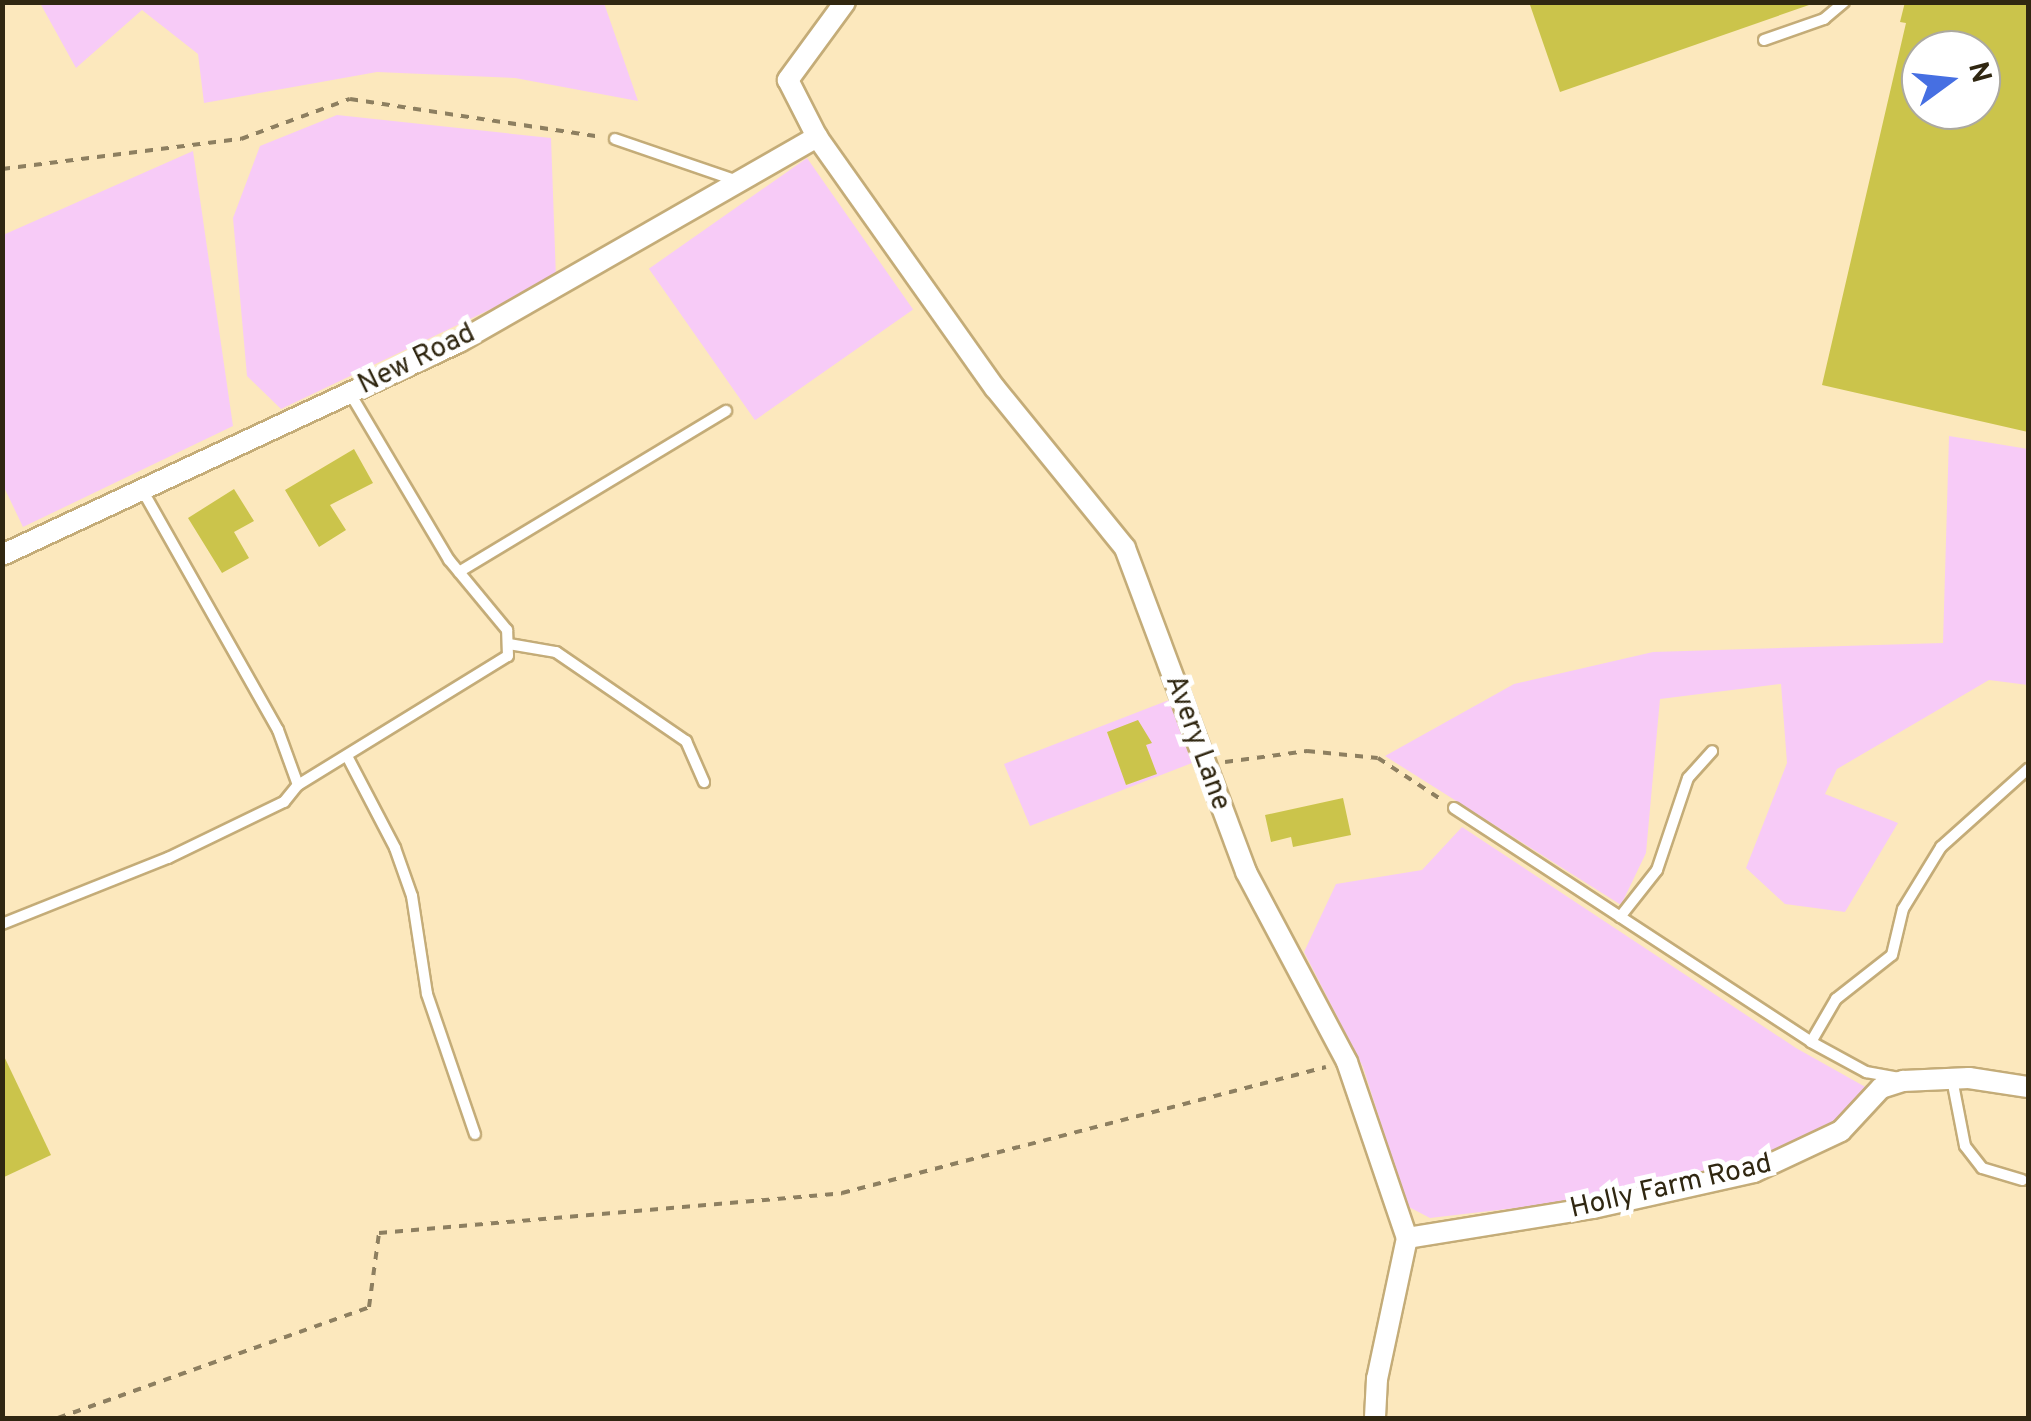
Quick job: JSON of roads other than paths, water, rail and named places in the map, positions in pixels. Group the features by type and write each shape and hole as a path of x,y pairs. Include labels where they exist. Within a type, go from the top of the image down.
{"street":[{"name":"Avery Lane","path":"845,2 788,80 818,136 995,388 1125,548 1246,872 1346,1062 1407,1238"},
{"name":"New Road","path":"2,555 459,342 818,136"},
{"name":"Holly Farm Road","path":"1407,1238 1754,1172 1841,1132 1881,1088 1952,1079 2028,1087"},
{"path":"1375,1418 1377,1379 1407,1238"}],"lane":[{"path":"1764,40 1824,19 1844,2"},
{"path":"615,139 739,181"},
{"path":"350,393 459,572 492,606 509,644"},
{"path":"459,572 726,410"},
{"path":"142,490 278,730 298,784"},
{"path":"2,924 168,858 284,802 298,784 496,667 509,644"},
{"path":"509,644 556,652 686,741 704,782"},
{"path":"1620,918 1658,870 1688,778 1712,751"},
{"path":"346,756 401,864 428,994 476,1134"},
{"path":"1811,1042 1836,1000 1892,955 1903,909 1941,847 2028,769"},
{"path":"1454,808 1811,1042 1866,1072 1916,1081"},
{"path":"1952,1079 1965,1146 1982,1168 2022,1180"}]}
